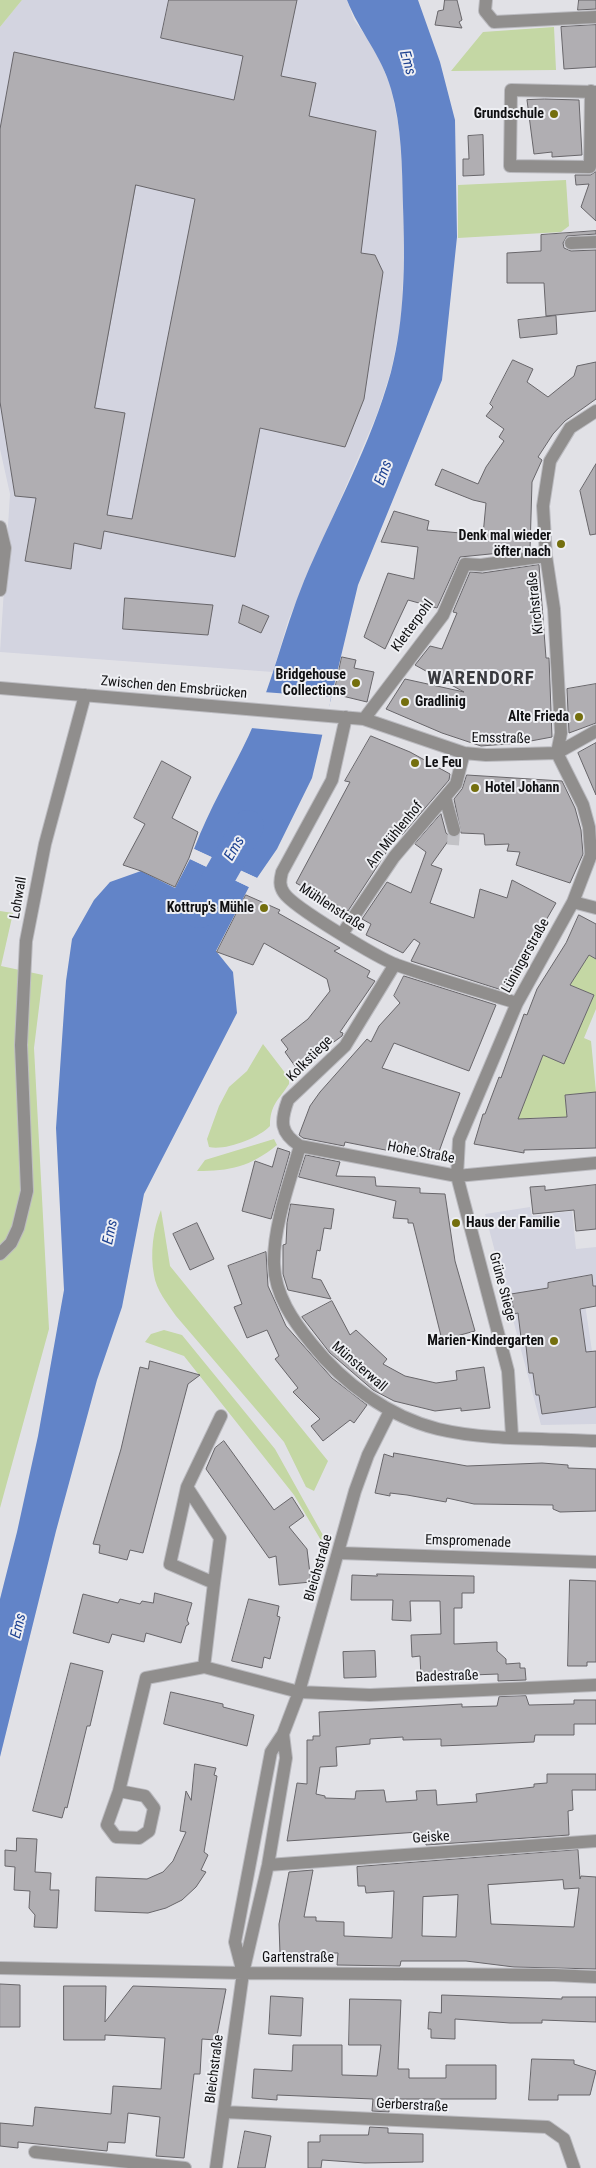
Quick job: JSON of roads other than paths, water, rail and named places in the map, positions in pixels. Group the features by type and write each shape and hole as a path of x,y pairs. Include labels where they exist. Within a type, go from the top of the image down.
{"street":[{"path":"486,0 485,11 494,22 596,17"},
{"path":"511,90 593,92 590,167 510,166 511,90"},
{"path":"572,242 596,242"},
{"name":"Kirchstraße","path":"557,753 561,733 554,609 546,556 543,506 550,460 570,428 596,411"},
{"path":"0,528 5,548 0,590"},
{"name":"Kletterpohl","path":"364,719 443,615 465,564 481,565 546,556"},
{"name":"Zwischen den Emsbrücken","path":"0,688 346,717"},
{"name":"Lohwall","path":"0,1254 10,1243 18,1228 27,1191 21,1045 28,933 45,844 85,695"},
{"name":"Emsstraße","path":"346,717 364,719 464,753 486,755 557,753 596,731"},
{"name":"Mühlenstraße","path":"346,717 332,780 282,872 280,882 285,895 292,902 342,934 395,964 517,1003"},
{"name":"Am Mühlenhof","path":"342,934 394,857 456,784 464,753"},
{"name":"Lüningerstraße","path":"457,1176 459,1140 517,1003 573,902 591,855 589,827 583,806 557,753"},
{"path":"445,797 454,830"},
{"path":"573,902 596,908"},
{"name":"Kolkstiege","path":"300,1146 287,1138 282,1125 288,1100 345,1046 395,964"},
{"name":"Hohe Straße","path":"300,1146 457,1176 596,1163"},
{"name":"Münsterwall","path":"300,1146 283,1206 276,1242 275,1280 286,1309 316,1349 360,1390 390,1411 436,1429 470,1435 596,1441"},
{"name":"Grüne Stiege","path":"457,1176 508,1371 512,1436"},
{"name":"Bleichstraße","path":"242,1973 235,1942 271,1752 283,1734 299,1692 355,1491 368,1455 390,1411"},
{"path":"214,1583 170,1564 186,1487 221,1416"},
{"path":"119,1791 146,1678 204,1667 220,1538 186,1487"},
{"name":"Emspromenade","path":"339,1553 596,1562"},
{"name":"Badestraße","path":"204,1667 299,1692 370,1695 596,1685"},
{"name":"Bleichstraße","path":"216,2168 242,1973 268,1865 286,1758 283,1734"},
{"name":"Geiske","path":"268,1865 596,1841"},
{"name":"Gartenstraße","path":"0,1968 242,1973 554,1974 596,1977"},
{"name":"Gerberstraße","path":"224,2112 547,2127 564,2139 574,2168"},
{"path":"35,2152 185,2168"}],"water":[{"path":"347,0 418,0 440,62 455,120 457,237 442,380 358,585 312,778 277,849 257,878 194,849 206,820 249,735 271,678 304,581 373,426 391,372 399,331 403,289 404,227 402,161 395,103 382,66"},
{"path":"190,859 249,887 216,951 233,972 237,1013 144,1194 122,1307 97,1380 56,1531 0,1757 0,1599 38,1436 64,1290 56,1128 66,981 72,939 94,900 110,882 141,871 175,888"}],"waterway":[{"name":"Ems","path":"199,912 248,826"}],"tunnel":[{"path":"453,845 454,830"}],"place":[{"name":"Grundschule","path":"554,114"},
{"name":"Denk mal wieder öfter nach","path":"561,544"},
{"name":"Bridgehouse Collections","path":"356,683"},
{"name":"Gradlinig","path":"405,702"},
{"name":"Alte Frieda","path":"579,717"},
{"name":"Le Feu","path":"415,763"},
{"name":"Hotel Johann","path":"475,788"},
{"name":"Kottrup's Mühle","path":"264,908"},
{"name":"Haus der Familie","path":"456,1223"},
{"name":"Marien-Kindergarten","path":"554,1341"}],"district":[{"name":"WARENDORF","path":"481,679"}]}
